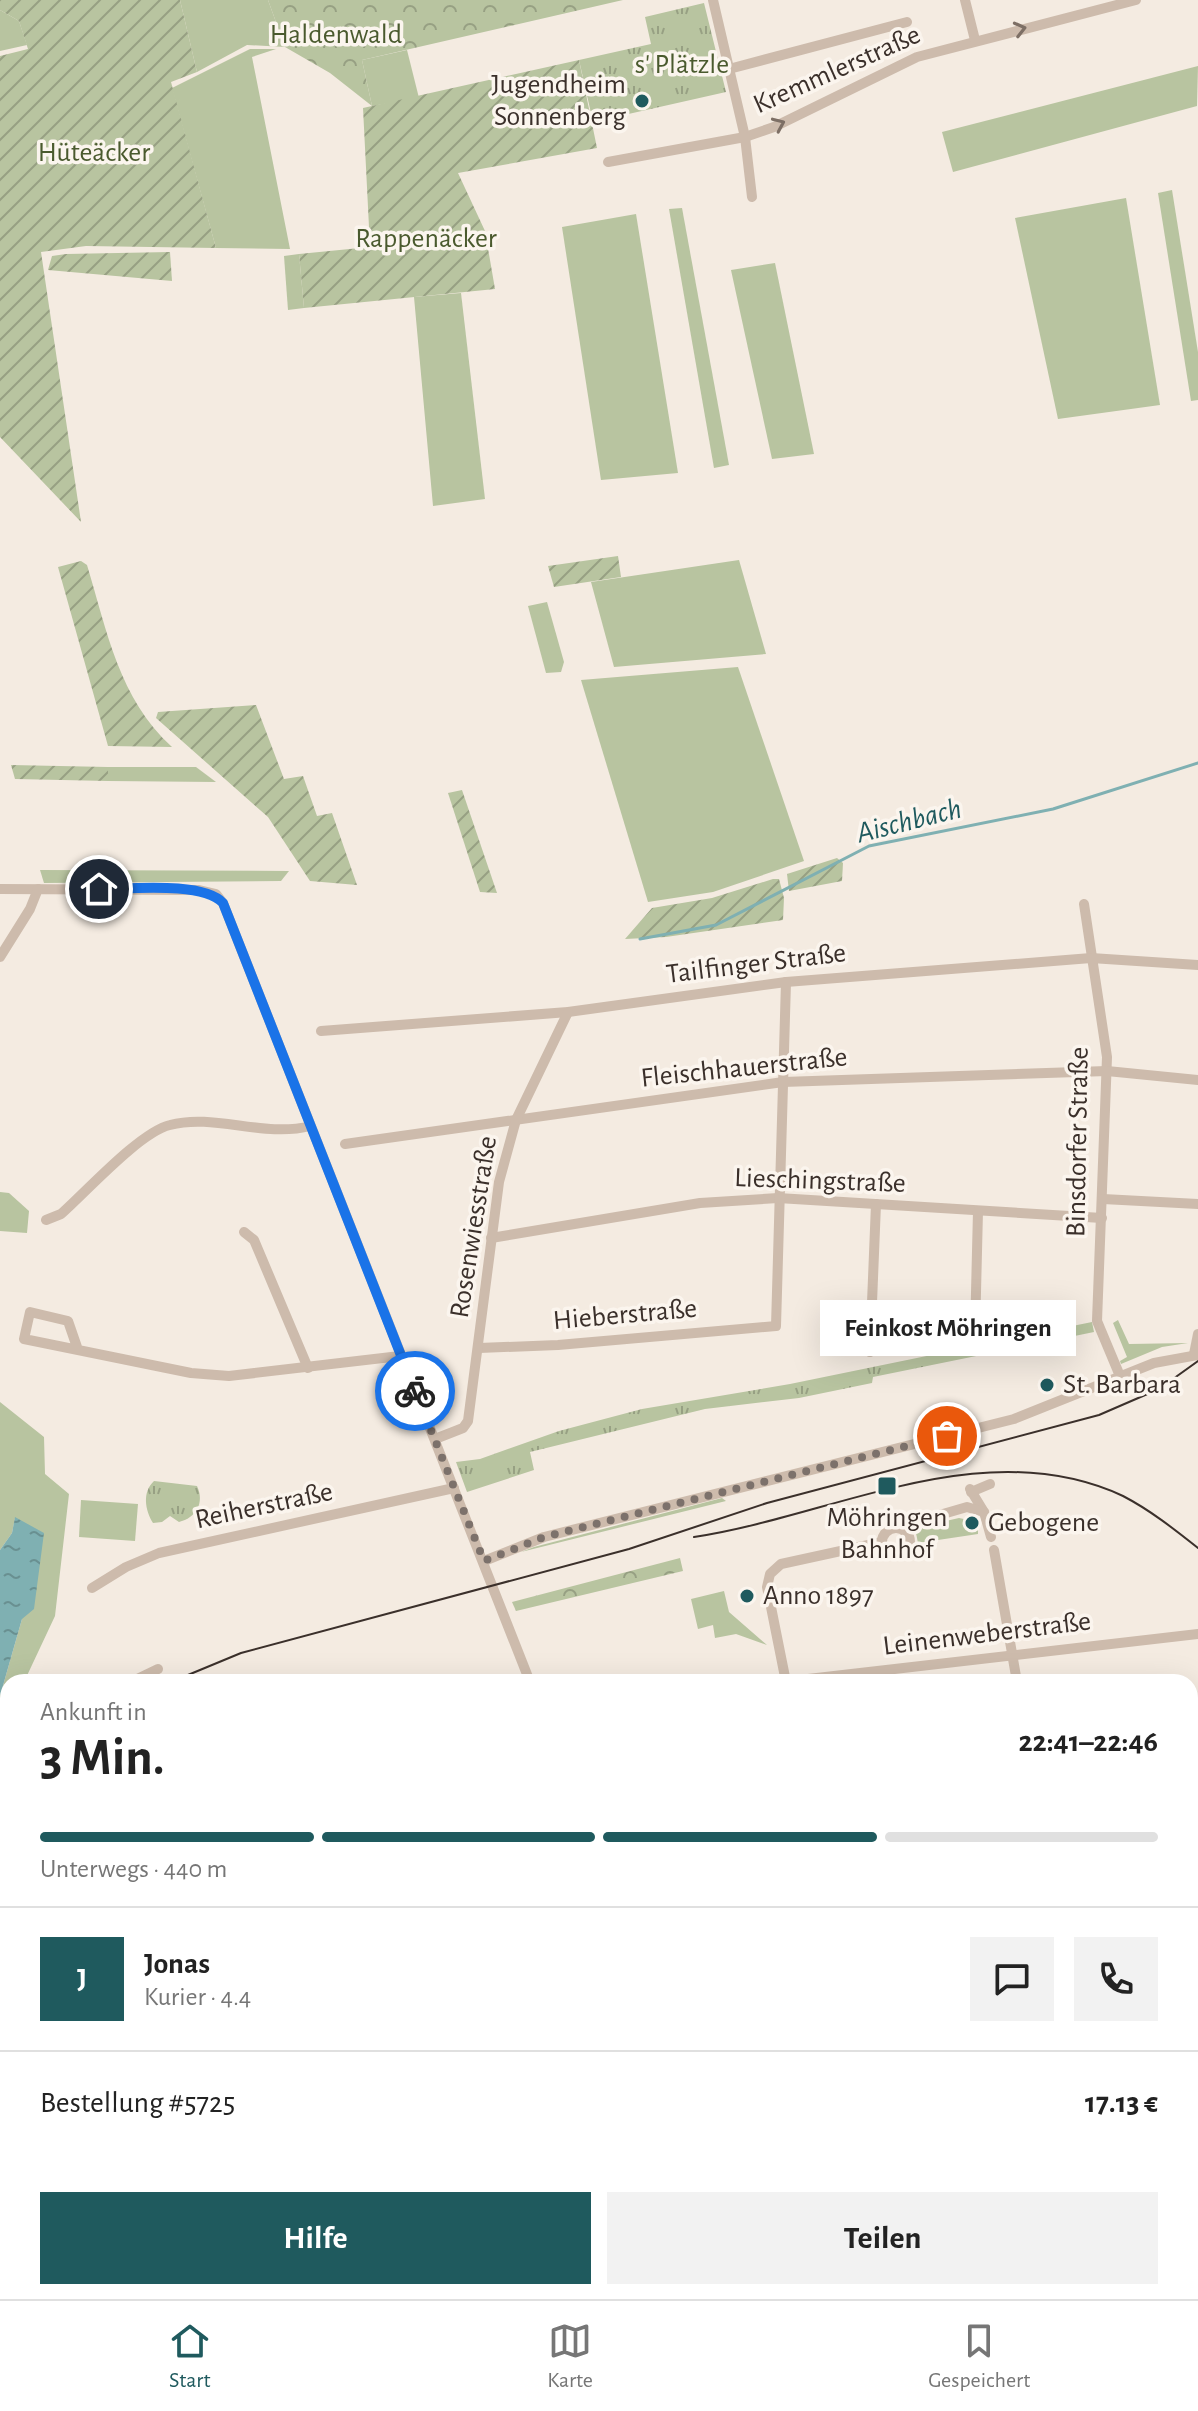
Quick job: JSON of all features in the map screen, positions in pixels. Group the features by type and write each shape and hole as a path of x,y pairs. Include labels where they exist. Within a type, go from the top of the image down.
{"street":[{"path":"713,0 729,69"},
{"path":"965,0 975,40"},
{"path":"1075,0 1079,14"},
{"name":"Kremmlerstraße","path":"608,162 745,137 774,127 917,57 1136,0"},
{"name":"Kremmlerstraße","path":"745,137 729,69 907,22"},
{"path":"745,137 752,197"},
{"path":"0,889 199,890 216,894 223,903 527,1674"},
{"path":"0,957 30,909 38,889"},
{"name":"Binsdorfer Straße","path":"1084,904 1107,1071 1097,1321 1120,1376"},
{"name":"Tailfinger Straße","path":"321,1031 568,1012 786,982 1091,958 1198,965"},
{"path":"778,1198 786,982"},
{"name":"Rosenwiesstraße","path":"435,1439 463,1428 468,1421 499,1182 516,1120 568,1012"},
{"name":"Fleischhauerstraße","path":"345,1144 783,1082 1107,1071 1198,1080"},
{"path":"46,1220 61,1214 145,1138 170,1124 288,1132 310,1126"},
{"name":"Lieschingstraße","path":"491,1238 700,1203 778,1198 1102,1218"},
{"name":"Hieberstraße","path":"479,1348 558,1345 776,1326 778,1198"},
{"path":"1103,1199 1198,1204"},
{"path":"870,1352 876,1204"},
{"path":"975,1333 978,1211"},
{"path":"244,1232 254,1240 308,1368"},
{"path":"78,1350 68,1321 30,1312 24,1339 78,1350 191,1373 229,1376 400,1356"},
{"path":"484,1561 544,1537 1014,1419 1154,1363 1196,1354 1198,1334"},
{"path":"912,1523 971,1497 990,1484"},
{"name":"Reiherstraße","path":"92,1588 126,1567 159,1553 454,1488"},
{"path":"971,1497 984,1512 991,1537"},
{"path":"783,1674 767,1587 770,1574 781,1564 882,1542"},
{"path":"994,1550 1016,1674"},
{"name":"Leinenweberstraße","path":"849,1674 1198,1634"},
{"path":"148,1674 158,1669"}],"green space":[{"name":"Hüteäcker","path":"0,0 180,0 197,72 171,82 216,248 86,246 41,252 81,522 0,437 0,56 28,49 19,21 0,10"},
{"path":"180,0 268,0 285,47 247,45 197,72"},
{"name":"Haldenwald","path":"268,0 623,0 362,60 372,106 330,73 285,47"},
{"name":"s' Plätzle","path":"704,3 726,92 593,122 579,60 651,44 645,17"},
{"path":"0,10 19,21 27,45 0,51"},
{"path":"250,49 276,49 252,57 290,249 216,248 172,88"},
{"path":"407,50 419,98 372,106 362,60"},
{"name":"Rappenäcker","path":"579,60 597,148 458,173 485,231 495,289 304,308 299,254 370,247 363,108"},
{"path":"1198,66 1197,106 953,172 942,132"},
{"path":"1172,190 1198,352 1198,400 1191,401 1158,193"},
{"path":"1126,198 1160,405 1058,419 1015,218"},
{"path":"682,208 729,465 714,468 669,209"},
{"path":"636,214 678,473 601,480 562,227"},
{"path":"170,252 172,281 48,270 52,256"},
{"path":"299,254 304,308 288,310 284,256"},
{"path":"775,263 814,454 772,459 731,270"},
{"path":"461,293 485,499 433,506 414,297"},
{"path":"618,556 621,577 554,587 548,566"},
{"path":"739,560 766,654 614,667 591,582"},
{"path":"81,561 87,565 127,686 139,708 172,747 108,746 58,567"},
{"path":"547,602 564,662 561,672 546,673 528,606"},
{"path":"738,667 804,861 713,892 648,902 581,680"},
{"path":"256,705 284,779 303,776 317,816 332,813 357,885 310,881 268,817 156,718 158,712"},
{"path":"11,765 108,767 108,781 15,779"},
{"path":"108,767 196,767 216,782 108,781"},
{"path":"462,790 497,893 480,892 448,793"},
{"path":"837,858 843,863 842,881 789,891 787,874"},
{"path":"40,870 289,871 281,881 44,883"},
{"path":"779,879 784,898 783,920 666,937 625,939 652,908 712,898"},
{"path":"0,1192 9,1193 29,1211 27,1233 0,1231"},
{"path":"1118,1320 1129,1344 1188,1343 1162,1347 1121,1364 1120,1361 1127,1357 1113,1323"},
{"path":"1092,1322 1094,1332 873,1377 872,1383 799,1398 705,1409 530,1452 534,1470 467,1492 456,1462 480,1459 559,1431 642,1409 790,1384"},
{"path":"0,1402 44,1437 45,1474 69,1494 55,1616 28,1674 6,1674 22,1619 15,1518 12,1533 0,1550"},
{"path":"154,1481 197,1486 200,1498 197,1509 179,1522 170,1516 162,1522 153,1523 146,1501"},
{"path":"722,1498 726,1501 521,1552 534,1547"},
{"path":"81,1500 138,1504 135,1541 79,1537"},
{"path":"959,1518 978,1522 978,1534 918,1543 915,1528"},
{"path":"680,1558 683,1571 516,1611 512,1602"},
{"path":"724,1591 729,1612 767,1645 736,1634 715,1638 713,1625 698,1629 691,1599"}],"water":[{"path":"15,1517 44,1533 34,1609 22,1619 6,1674 0,1674 0,1550 12,1533"}],"waterway":[{"name":"Aischbach","path":"640,939 716,925 869,846 1053,809 1198,763"}],"tram line":[{"path":"190,1674 241,1653 629,1549 767,1503 1099,1415 1159,1389 1198,1361"},
{"path":"694,1537 747,1527 908,1484 963,1475 1017,1472 1070,1478 1123,1496 1198,1548"}],"way so far":[{"path":"415,1391 484,1561 520,1544 544,1537 947,1436"}],"place":[{"name":"Jugendheim Sonnenberg","path":"642,101"},
{"name":"St. Barbara","path":"1047,1385"},
{"name":"Feinkost Möhringen","path":"947,1436"},
{"name":"Möhringen Bahnhof","path":"887,1486"},
{"name":"Gebogene","path":"972,1523"},
{"name":"Anno 1897","path":"747,1596"}],"route":[{"path":"99,889 199,890 216,894 223,903 415,1391"}]}
